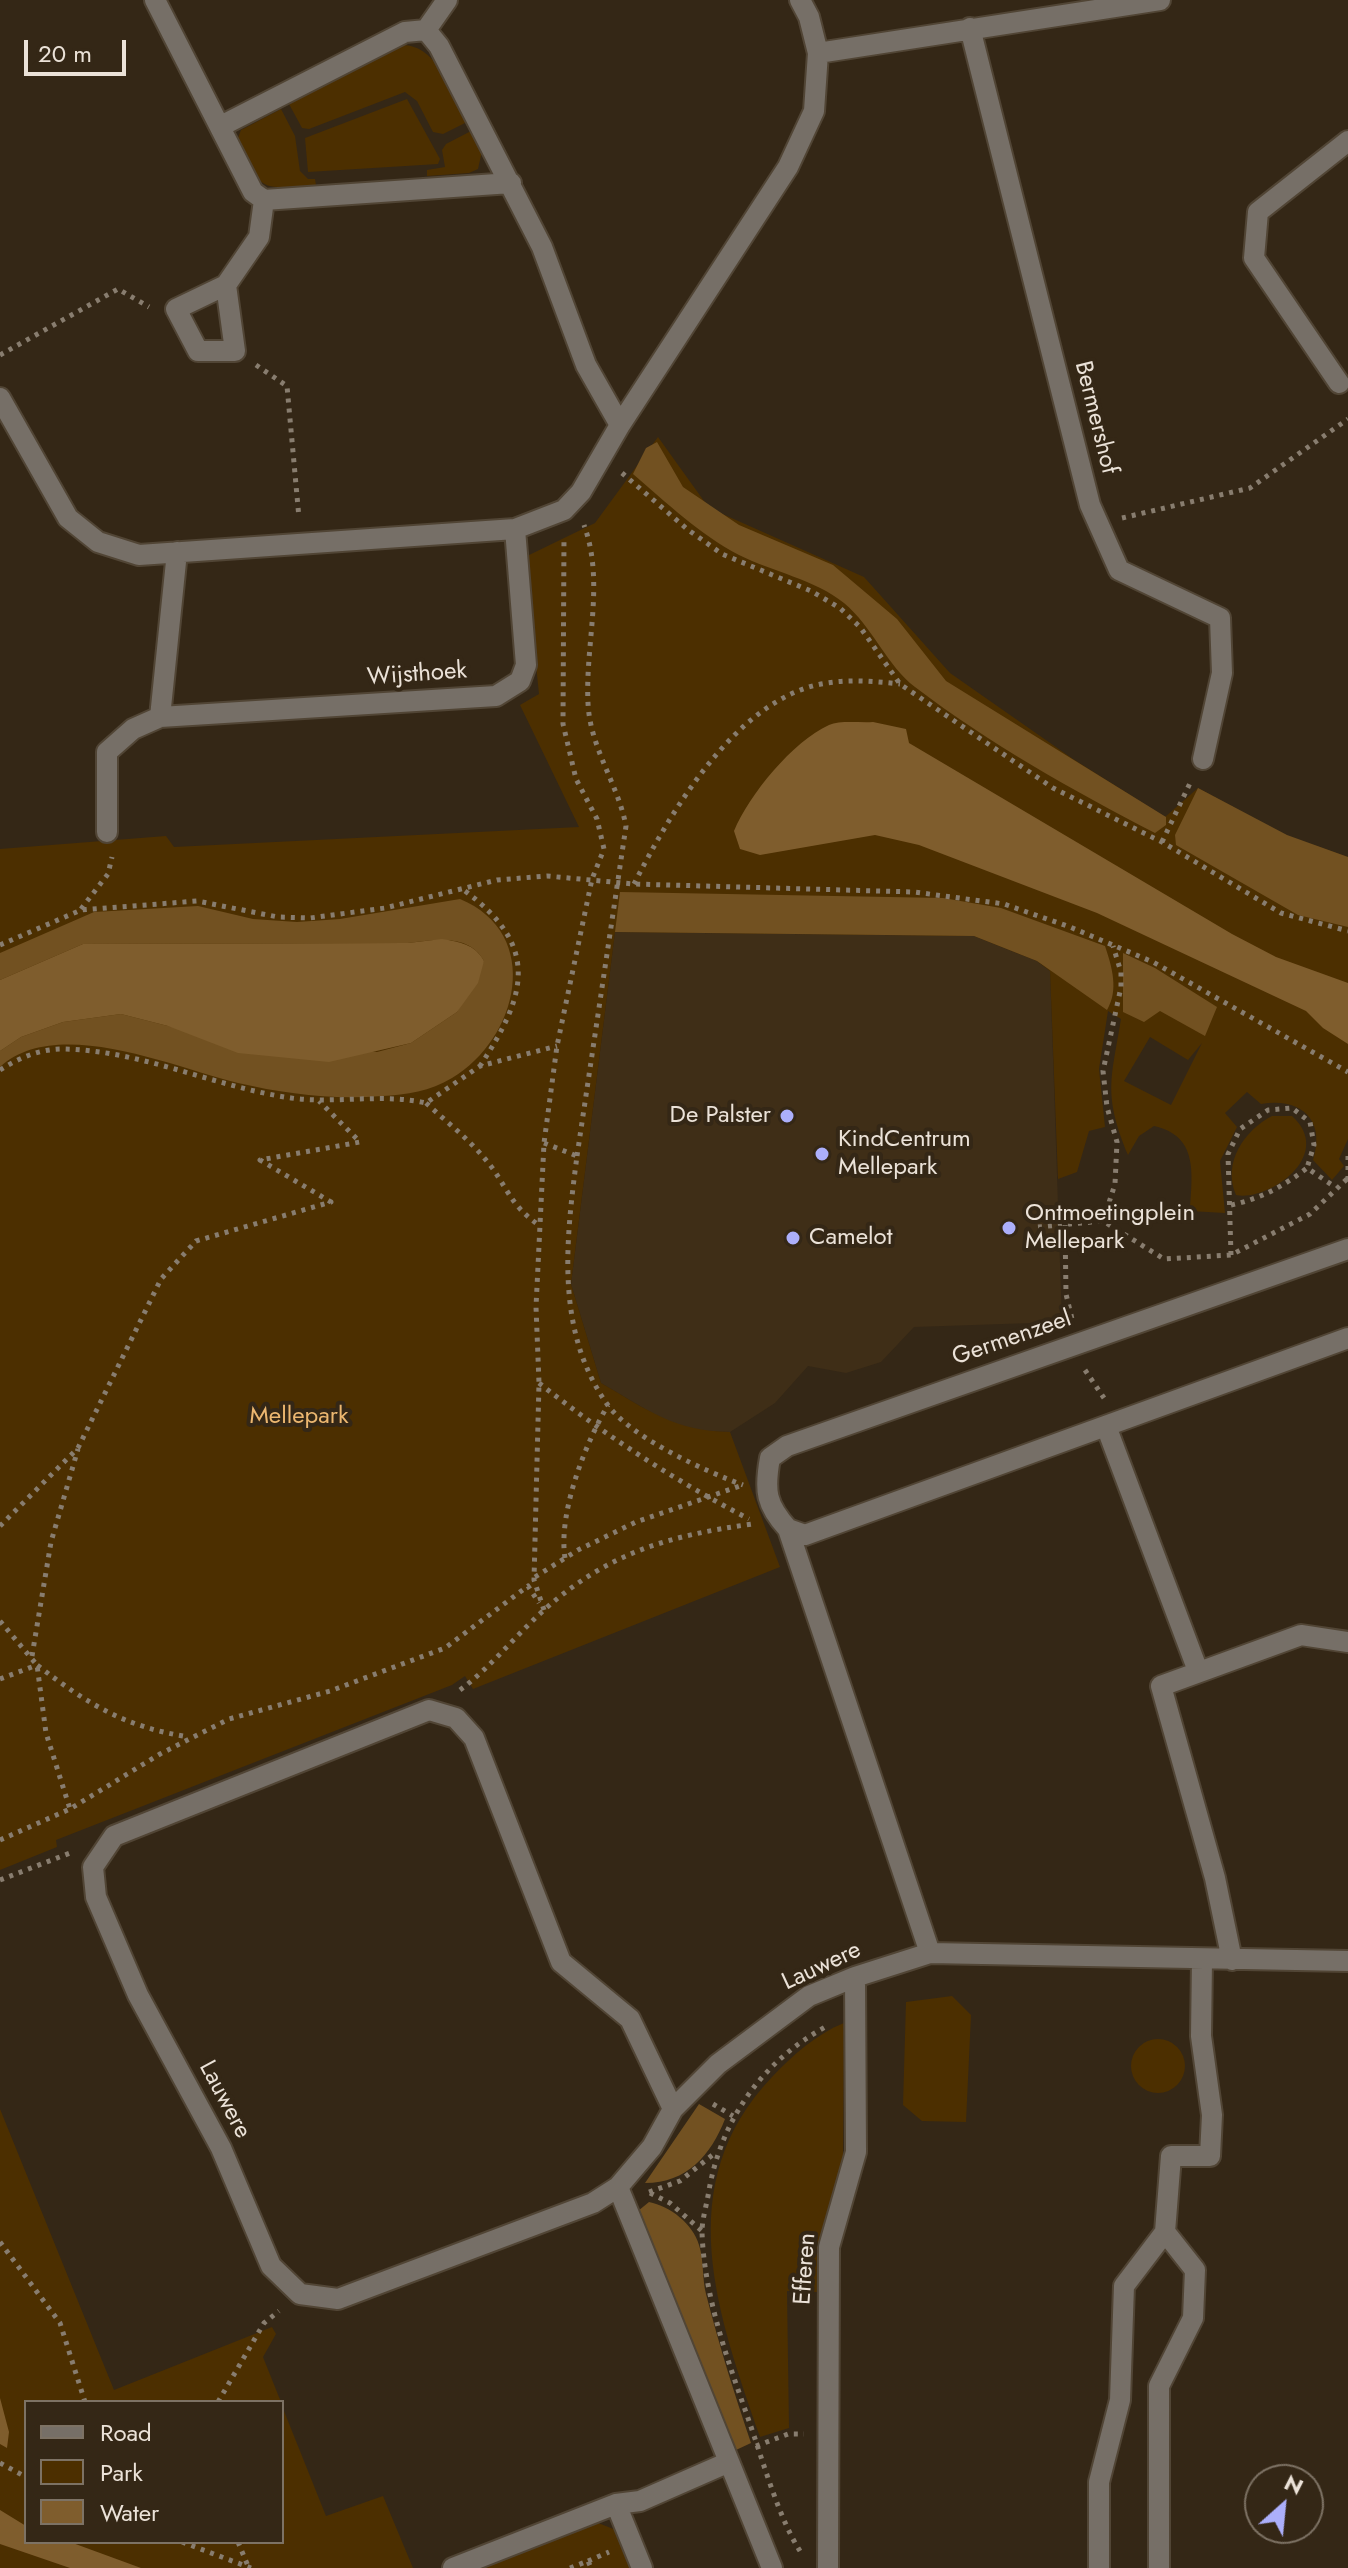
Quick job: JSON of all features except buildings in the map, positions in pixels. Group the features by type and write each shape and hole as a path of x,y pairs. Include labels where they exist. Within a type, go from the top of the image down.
{"street":[{"path":"155,0 253,192 264,200 511,183"},
{"path":"221,126 405,32 426,30 447,0"},
{"path":"1,404 68,518 98,542 139,555 515,529 564,510 581,492 620,425 788,167 814,111 818,53 809,17 800,0"},
{"path":"818,53 1160,0"},
{"name":"Bermershof","path":"970,28 1090,505 1119,570 1220,618 1222,673 1203,759"},
{"path":"426,30 439,46 511,183 542,247 586,365 620,425"},
{"path":"1339,383 1254,258 1258,212 1348,141"},
{"path":"226,285 235,351 198,351 176,309 226,285 259,237 264,200"},
{"name":"Wijsthoek","path":"107,832 107,752 133,729 160,717 496,696 520,681 526,665 515,529"},
{"path":"160,717 177,552"},
{"name":"Germenzeel","path":"765,1482 770,1458 787,1446 1348,1249"},
{"path":"788,1529 805,1535 1348,1338"},
{"path":"1106,1426 1198,1671"},
{"path":"765,1482 771,1510 788,1529 930,1953 1348,1961"},
{"path":"1232,1960 1215,1878 1161,1686 1301,1635 1348,1642"},
{"path":"429,1710 456,1718 474,1738 561,1962 630,2019 673,2109"},
{"name":"Lauwere","path":"429,1710 114,1836 93,1867 96,1897 138,1995 221,2148 271,2266 300,2294 338,2299 593,2203 618,2187 652,2147 673,2109 718,2064 759,2031 809,1996 855,1977 930,1953"},
{"path":"1099,2568 1099,2482 1120,2400 1124,2286 1165,2232 1171,2156 1210,2156 1212,2115 1201,2036 1202,1960"},
{"name":"Efferen","path":"828,2568 829,2247 856,2152 855,1977"},
{"path":"618,2187 772,2568"},
{"path":"1165,2232 1195,2270 1193,2318 1159,2386 1158,2568 1168,2568"},
{"path":"453,2568 616,2504 640,2501 729,2462"},
{"path":"616,2504 642,2568"}],"path":[{"path":"0,355 118,289 148,306 176,309"},
{"path":"235,351 287,386 301,543"},
{"path":"1099,524 1250,488 1348,419"},
{"path":"602,455 687,529 722,554 811,591 840,608 860,627 900,684 1053,788 1162,842 1281,913 1348,931"},
{"path":"544,1610 534,1578 539,1383 536,1307 544,1143 557,1046 592,879 601,862 602,835 576,779 563,724 564,510"},
{"path":"564,510 584,524 591,557 594,593 588,706 603,768 622,806 626,826 577,1156 566,1268 569,1298 576,1335 608,1405 639,1434 742,1485"},
{"path":"634,884 686,793 730,741 763,712 791,694 819,684 858,680 900,684"},
{"path":"1162,842 1188,787"},
{"path":"81,910 108,874 115,845 107,832"},
{"path":"0,945 81,910 197,901 278,917 310,918 385,908 497,880 547,876 634,884 914,892 1004,904 1113,945 1153,962 1348,1072"},
{"path":"464,890 505,927 520,970 513,1008 480,1066"},
{"path":"1103,1221 1115,1184 1117,1142 1107,1107 1103,1071 1121,987 1121,972 1113,945"},
{"path":"426,1103 480,1066 557,1046"},
{"path":"0,1070 22,1056 62,1049 131,1059 243,1089 319,1101 412,1100 426,1103 464,1136 493,1170 517,1210 540,1226"},
{"path":"32,1656 51,1542 78,1448 161,1279 196,1241 331,1202 260,1160 360,1142 319,1101"},
{"path":"1231,1205 1250,1201 1286,1184 1307,1168 1314,1145 1310,1122 1292,1108 1268,1110 1240,1129 1228,1154 1231,1255"},
{"path":"544,1143 577,1156"},
{"path":"1038,1227 1103,1221 1164,1259 1231,1255 1310,1214 1335,1187 1348,1180 1348,1151"},
{"path":"1307,1168 1335,1187"},
{"path":"1065,1225 1066,1294 1079,1343 1079,1362 1108,1405 1106,1426"},
{"path":"429,1710 463,1688 544,1610 585,1576 634,1549 693,1533 757,1523 707,1497 595,1427 539,1383"},
{"path":"565,1558 563,1548 574,1488 595,1427 608,1405"},
{"path":"0,1526 78,1448"},
{"path":"534,1578 565,1558 636,1522 707,1497 729,1493 742,1485 765,1482"},
{"path":"0,1840 70,1809 190,1737 229,1719 330,1691 445,1648 528,1586 544,1610"},
{"path":"0,1621 37,1665 46,1733 70,1809"},
{"path":"37,1665 70,1690 122,1721 190,1737"},
{"path":"0,1679 37,1665"},
{"path":"0,1880 71,1852"},
{"path":"804,2556 796,2544 757,2445 712,2302 702,2231 716,2153 750,2090 777,2062 819,2031 856,2012"},
{"path":"650,2193 680,2181 716,2153"},
{"path":"618,2187 650,2193 670,2203 702,2231"},
{"path":"0,2242 60,2323 84,2400"},
{"path":"219,2400 264,2323 300,2294"},
{"path":"729,2462 757,2445 788,2434 829,2434"},
{"path":"0,2463 24,2476"},
{"path":"187,2544 249,2567"},
{"path":"239,2544 249,2567"},
{"path":"570,2568 588,2561 591,2568"}],"shaded area":[{"path":"657,442 683,487 739,525 833,565 897,619 946,681 1166,817 1166,825 1155,833 1002,747 905,679 844,603 807,582 739,555 697,528 633,474 646,448"},
{"path":"1198,788 1287,835 1348,857 1348,927 1298,915 1176,845 1175,835"},
{"path":"620,892 943,898 1001,908 1105,946 1112,970 1113,995 1107,1010 1037,961 974,936 615,932"},
{"path":"460,899 486,915 503,936 512,961 512,987 506,1013 493,1038 475,1061 435,1086 418,1092 391,1095 310,1095 238,1083 149,1057 83,1045 52,1045 24,1052 0,1067 0,1051 21,1037 63,1022 121,1014 168,1026 377,1052 411,1043 457,1012 484,961 469,946 450,940 408,943 83,944 0,980 0,953 94,912 198,906 253,919 297,922 340,919"},
{"name":"KindCentrum Mellepark","path":"615,932 974,936 1037,961 1050,971 1062,1322 914,1327 881,1362 846,1373 808,1366 775,1403 730,1432 694,1431 662,1419 601,1383 571,1284"},
{"path":"1123,953 1155,968 1217,1007 1205,1036 1160,1011 1144,1022 1123,1012"},
{"path":"699,2104 725,2119 705,2155 673,2178 645,2183"},
{"path":"649,2202 665,2207 680,2217 692,2230 699,2245 711,2313 751,2443 736,2450 638,2211"}],"green space":[{"path":"401,45 414,47 434,62 467,122 443,134 433,132 417,101 405,92 309,129 302,128 289,104"},
{"path":"407,99 440,159 438,164 308,172 305,138"},
{"path":"281,109 295,136 300,171 308,179 315,179 316,185 273,187 265,184 252,171 236,143 241,130"},
{"path":"471,131 482,151 478,169 469,173 427,176 427,170 445,167 442,150 446,144"},
{"name":"Mellepark","path":"658,437 709,508 864,577 950,673 1073,759 1165,817 1198,788 1285,835 1348,857 1348,1139 1339,1159 1344,1166 1332,1180 1313,1160 1316,1133 1307,1114 1288,1104 1261,1104 1247,1092 1225,1113 1237,1127 1220,1161 1225,1213 1190,1211 1190,1158 1179,1138 1154,1126 1139,1136 1128,1155 1115,1117 1111,1087 1121,1019 1108,1011 1099,1069 1105,1127 1089,1131 1077,1172 1058,1179 1050,971 1037,961 974,936 615,932 571,1284 601,1383 677,1423 730,1432 780,1567 473,1689 465,1676 452,1685 56,1840 57,1847 0,1870 0,849 166,836 174,847 579,827 520,705 539,694 525,557 595,523","holes":["1150,1037 1188,1060 1202,1043 1171,1105 1124,1081"]},
{"path":"1272,1116 1292,1116 1303,1131 1306,1146 1302,1160 1279,1184 1249,1195 1236,1195 1232,1171 1239,1148 1253,1130"},
{"path":"952,1996 971,2015 966,2122 922,2121 903,2105 906,2002"},
{"path":"844,2023 843,2158 821,2234 820,2288 817,2292 787,2291 789,2428 760,2437 718,2298 712,2252 712,2206 721,2162 740,2118 788,2061 824,2033"},
{"path":"1158,2039 1177,2047 1185,2066 1177,2085 1158,2093 1139,2085 1131,2066 1139,2047"},
{"path":"0,2109 114,2390 272,2327 276,2334 263,2357 280,2400 24,2400 24,2544 284,2544 284,2411 326,2516 383,2496 413,2568 0,2568"},
{"path":"593,2521 616,2530 634,2568 475,2568"}],"water":[{"path":"873,722 906,729 909,743 1232,934 1276,957 1348,983 1348,1044 1323,1028 1306,1011 1097,913 919,845 875,835 760,855 740,849 734,831 741,817 761,786 787,756 815,733 834,723"},
{"path":"442,939 466,945 480,955 484,961 478,983 457,1012 411,1043 329,1062 238,1053 168,1026 121,1014 63,1022 21,1037 0,1051 0,980 83,944 408,943"},
{"path":"0,2398 9,2432 7,2448 0,2444"},
{"path":"0,2510 24,2525 24,2544 75,2544 141,2568 70,2568 0,2544"}],"place":[{"name":"De Palster","path":"787,1116"},
{"name":"KindCentrum Mellepark","path":"822,1154"},
{"name":"Ontmoetingplein Mellepark","path":"1009,1228"},
{"name":"Camelot","path":"793,1238"}]}
